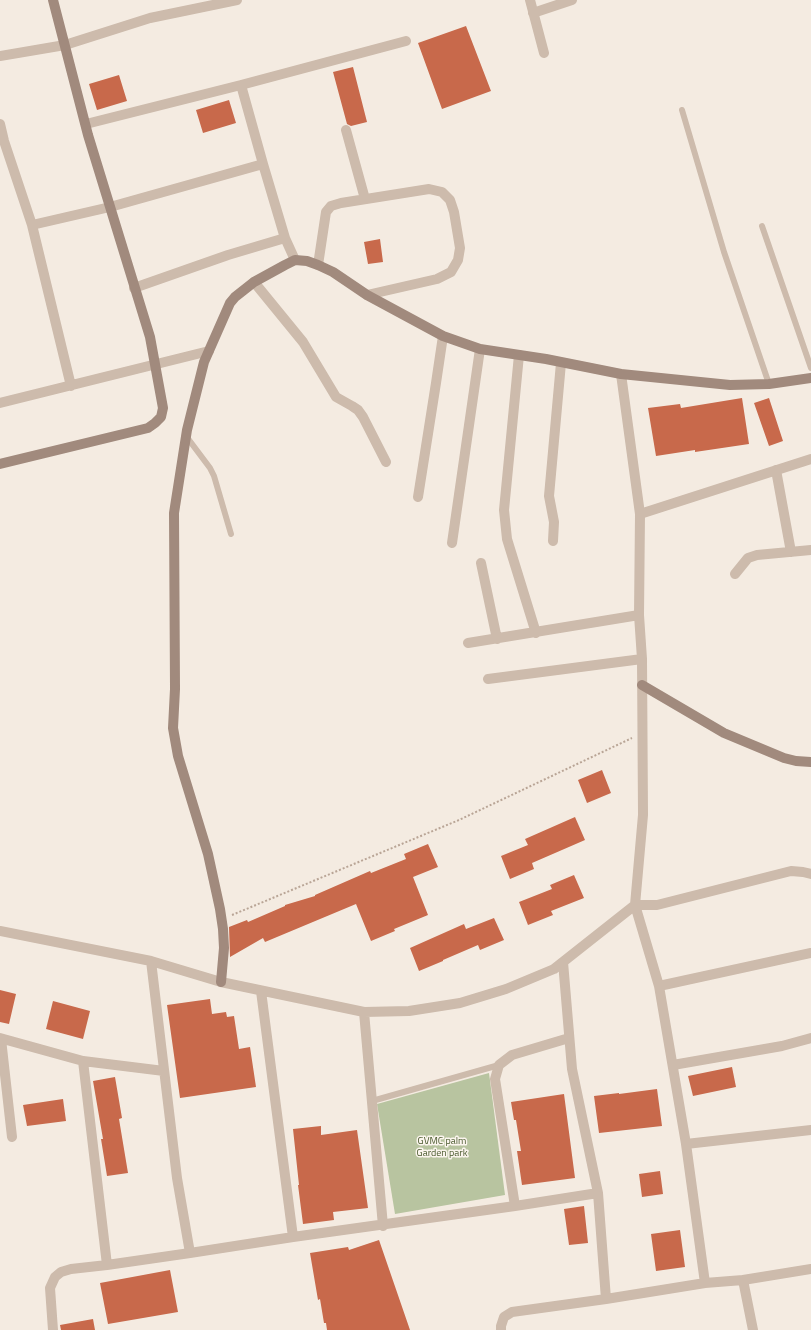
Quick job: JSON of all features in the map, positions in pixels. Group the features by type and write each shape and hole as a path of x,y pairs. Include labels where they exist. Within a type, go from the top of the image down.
{"street":[{"path":"0,464 148,428 161,417 163,408 150,337 134,288 86,124 53,0"},
{"path":"0,56 65,44 150,18 236,0"},
{"path":"530,0 544,53"},
{"path":"533,13 572,0"},
{"path":"86,124 242,85 406,41"},
{"path":"242,85 262,164 285,238 295,260"},
{"path":"0,124 2,141 32,225 71,386"},
{"path":"346,130 365,199"},
{"path":"32,225 110,206 262,164"},
{"path":"318,265 326,212 331,206 341,203 429,189 442,192 450,200 454,212 460,248 458,260 451,272 437,279 367,295"},
{"path":"134,288 285,238"},
{"path":"221,982 224,948 221,919 208,854 178,756 174,728 174,513 186,436 204,362 230,303 235,297 254,282 295,260 307,261 333,272 367,295 443,336 480,349 546,359 621,374 730,385 769,384 811,378"},
{"path":"254,282 303,342 336,398 358,410 386,462"},
{"path":"418,497 443,336"},
{"path":"452,543 480,349"},
{"path":"0,403 209,351"},
{"path":"519,355 504,510 507,539 536,632"},
{"path":"553,541 554,522 549,496 561,363"},
{"path":"621,374 640,514 639,615 642,659 643,815 635,905 659,986 686,1144 705,1283"},
{"path":"640,514 811,459"},
{"path":"776,470 791,552"},
{"path":"735,574 748,558 757,555 811,550"},
{"path":"481,564 497,639"},
{"path":"468,643 639,615"},
{"path":"488,679 642,659"},
{"path":"642,685 724,733 784,758 796,761 811,762"},
{"path":"0,931 151,961 221,982 364,1012 409,1011 460,1003 506,989 554,969 635,905 657,905 791,871 811,874"},
{"path":"659,986 811,953"},
{"path":"151,961 177,1178 190,1253"},
{"path":"563,962 572,1069 598,1193 606,1299"},
{"path":"261,991 293,1237"},
{"path":"364,1012 383,1226"},
{"path":"515,1206 495,1079 499,1065 512,1055 569,1038"},
{"path":"673,1065 782,1046 811,1038"},
{"path":"12,1137 0,1039 83,1061 164,1071"},
{"path":"83,1061 107,1265"},
{"path":"686,1144 811,1130"},
{"path":"53,1330 50,1288 55,1277 61,1272 71,1269 293,1237 383,1226 598,1193"},
{"path":"501,1330 504,1317 512,1312 705,1283 743,1280 811,1269"},
{"path":"743,1280 753,1330"}],"lane":[{"path":"682,110 724,252 769,384"},
{"path":"762,226 811,368"},
{"path":"186,436 210,468 214,476 231,534"},
{"path":"372,1101 499,1065"}],"path":[{"path":"221,919 459,820 643,734"}],"green space":[{"name":"GVMC palm Garden park","path":"489,1073 505,1195 395,1214 377,1104"}],"building":[{"path":"466,26 491,91 442,109 418,43"},
{"path":"353,67 367,122 351,126 347,124 333,72"},
{"path":"119,75 127,101 97,110 89,84"},
{"path":"229,100 236,123 203,133 196,110"},
{"path":"380,239 383,262 368,264 364,242"},
{"path":"742,398 749,444 656,456 648,408 680,404 681,408"},
{"path":"769,398 783,441 769,446 754,403"},
{"path":"602,770 611,793 587,803 578,780"},
{"path":"575,817 585,840 532,863 534,869 510,879 501,856 528,845 525,839"},
{"path":"428,844 438,867 413,877 428,915 394,929 395,931 371,941 356,904 265,942 263,938 230,957 229,927 247,920 248,922 285,905 315,896 370,871 371,873 406,859 404,854"},
{"path":"574,875 584,898 551,911 553,915 528,925 519,902 552,889 550,885"},
{"path":"494,918 504,940 480,950 478,945 419,971 410,948 464,924 466,929"},
{"path":"0,990 16,994 9,1024 0,1022"},
{"path":"210,999 212,1014 226,1012 227,1017 234,1016 239,1049 250,1047 256,1087 180,1098 167,1005"},
{"path":"53,1001 90,1011 83,1039 46,1029"},
{"path":"732,1067 736,1087 693,1096 688,1076"},
{"path":"115,1077 122,1118 119,1119 128,1173 107,1176 101,1139 103,1139 93,1081"},
{"path":"657,1089 662,1126 599,1133 594,1096"},
{"path":"564,1094 575,1178 522,1185 517,1151 521,1151 516,1120 514,1120 511,1102"},
{"path":"63,1099 66,1121 27,1126 23,1105"},
{"path":"321,1126 321,1135 357,1130 368,1208 333,1212 334,1220 303,1224 293,1129"},
{"path":"660,1171 663,1194 642,1197 639,1174"},
{"path":"584,1206 588,1243 569,1245 564,1209"},
{"path":"680,1230 685,1267 656,1271 651,1234"},
{"path":"379,1240 410,1330 327,1330 326,1323 324,1323 320,1299 318,1300 310,1253 348,1247 349,1250"},
{"path":"170,1270 178,1312 108,1324 100,1283"},
{"path":"93,1319 95,1330 61,1330 60,1325"}]}
